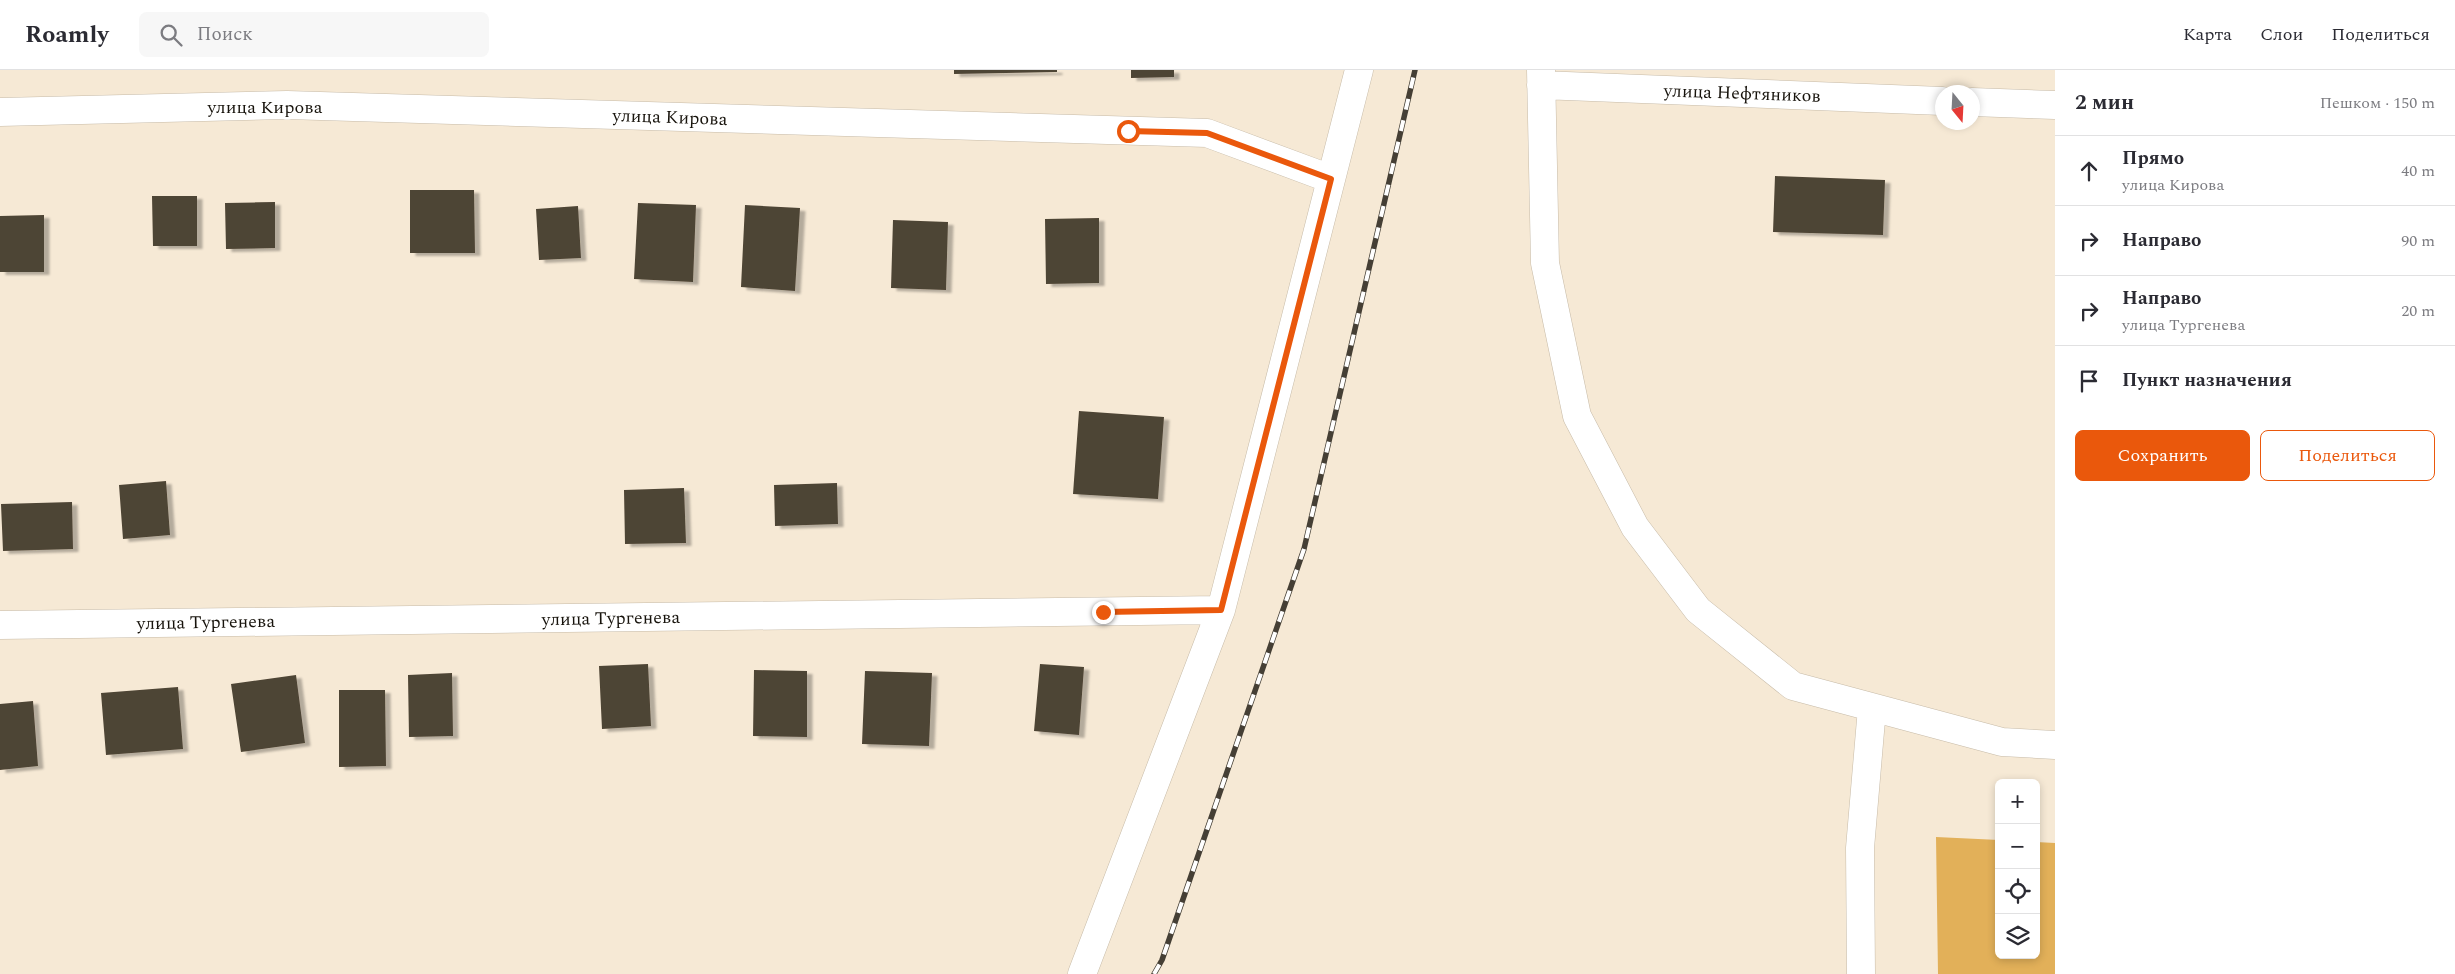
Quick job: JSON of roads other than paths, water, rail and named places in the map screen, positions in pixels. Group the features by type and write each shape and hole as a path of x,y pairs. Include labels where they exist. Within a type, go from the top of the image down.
{"street":[{"path":"1082,974 1221,610 1359,70"},
{"path":"1541,77 1545,263 1577,416 1635,527 1698,610 1793,686 2002,742 2055,745"},
{"name":"улица Нефтяников","path":"1541,77 1935,101"},
{"path":"1980,102 2055,105"},
{"name":"улица Кирова","path":"0,112 287,105 1207,133 1331,179"},
{"name":"улица Тургенева","path":"0,625 1221,610"},
{"path":"1861,974 1860,848 1872,708"}],"railway":[{"path":"1154,974 1162,960 1304,549 1415,70"}]}
